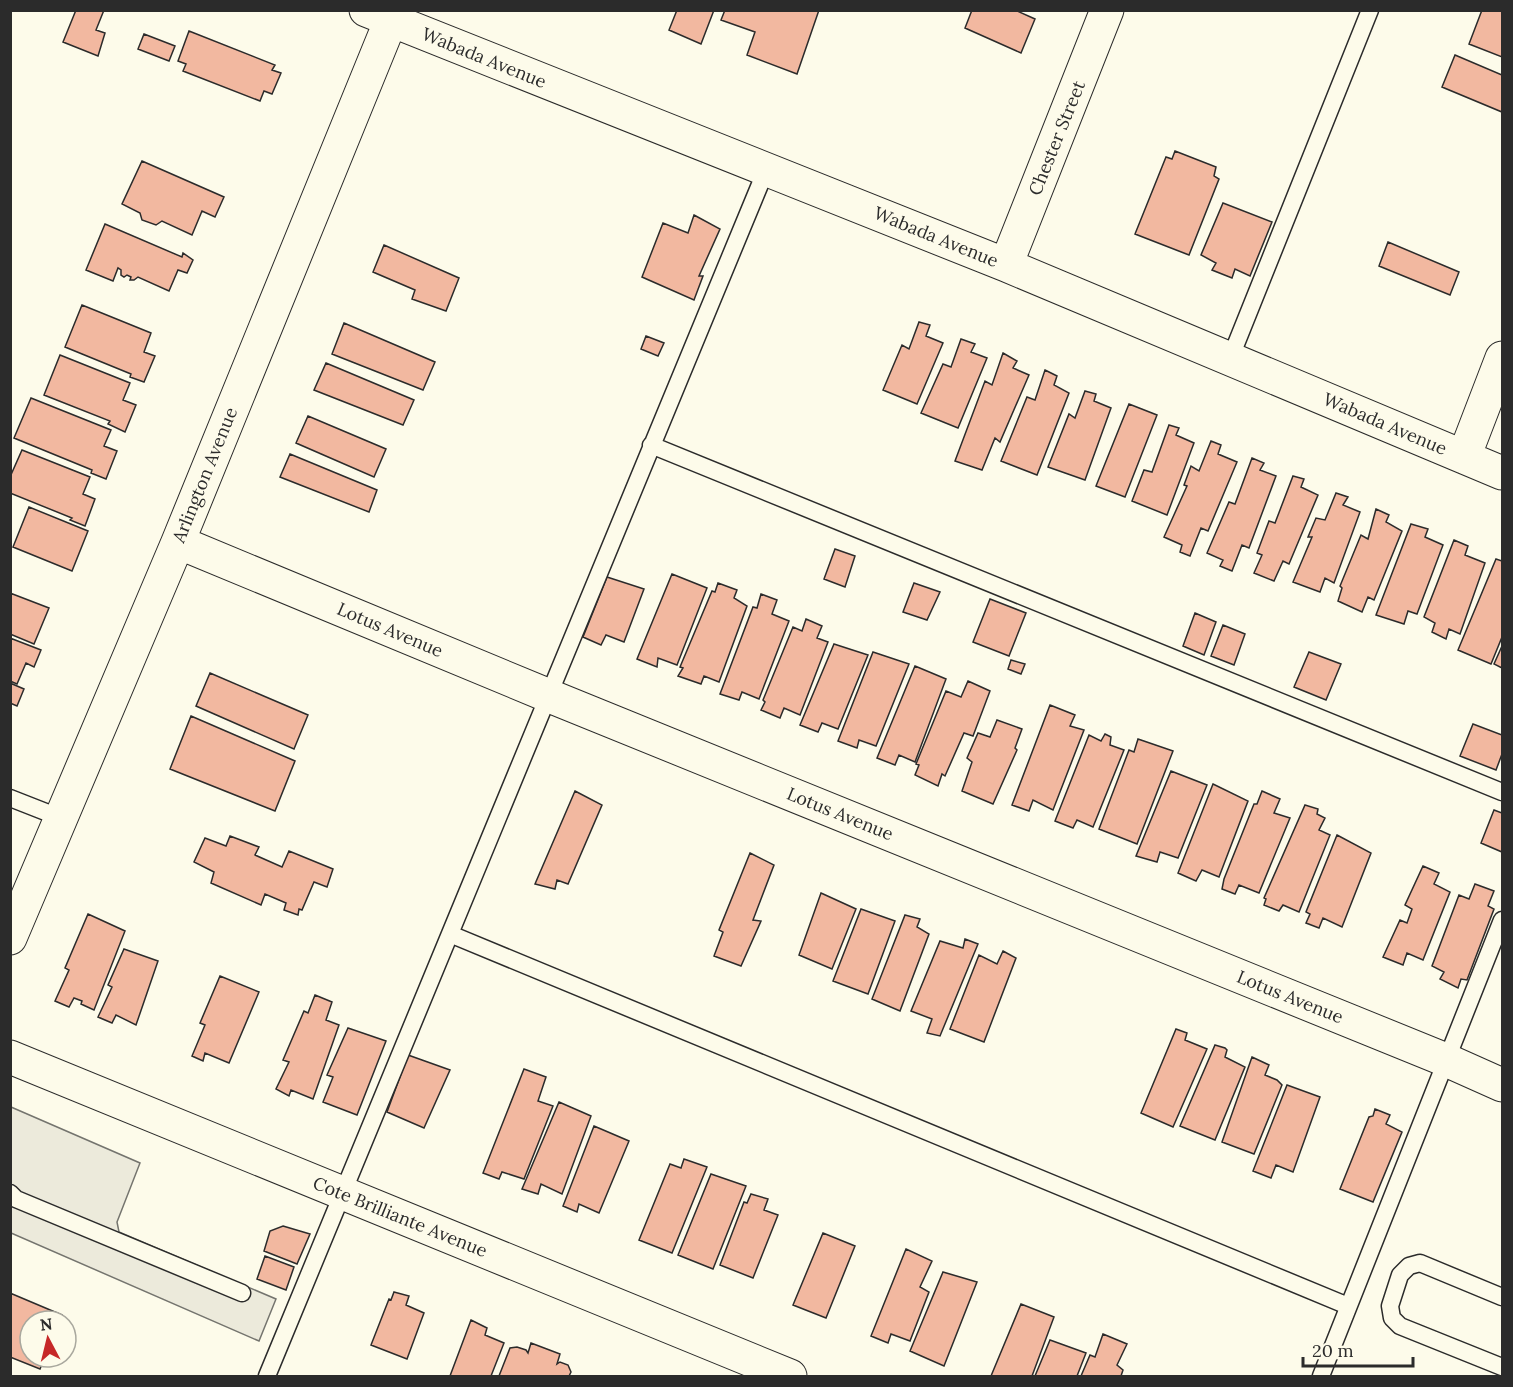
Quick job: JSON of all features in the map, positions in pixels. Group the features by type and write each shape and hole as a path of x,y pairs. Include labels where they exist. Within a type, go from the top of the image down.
{"street":[{"name":"Chester Street","path":"1006,265 1107,10"},
{"name":"Wabada Avenue","path":"384,14 1006,265 1503,473"},
{"name":"Arlington Avenue","path":"10,938 178,542 384,14"},
{"path":"1464,457 1503,358"},
{"name":"Lotus Avenue","path":"178,542 1503,1085"},
{"name":"Cote Brilliante Avenue","path":"10,1058 790,1377"}],"lane":[{"path":"1230,359 1370,10"},
{"path":"267,1377 547,695 766,170"},
{"path":"651,445 1503,792"},
{"path":"10,798 61,818"},
{"path":"1321,1377 1503,920"},
{"path":"450,934 1348,1306"},
{"path":"10,1193 16,1198 242,1293"},
{"path":"1503,1297 1420,1263 1409,1266 1400,1275 1390,1306 1392,1317 1400,1326 1503,1367"}],"shaded area":[{"path":"11,1107 140,1163 117,1222 119,1232 276,1299 259,1341 11,1233"}],"building":[{"path":"76,10 104,10 96,30 105,33 98,56 63,42"},
{"path":"677,10 714,10 701,44 669,30"},
{"path":"725,10 819,10 797,74 747,55 755,32 721,20"},
{"path":"972,10 1015,10 1035,19 1021,53 965,28"},
{"path":"1482,10 1502,10 1502,57 1469,44"},
{"path":"189,31 275,65 272,70 281,73 272,94 264,91 260,101 183,71 186,64 178,61"},
{"path":"144,34 175,46 169,61 138,49"},
{"path":"1455,55 1502,75 1502,112 1442,87"},
{"path":"1175,151 1216,167 1214,176 1219,179 1189,255 1135,234 1166,157 1172,159"},
{"path":"142,161 224,197 215,217 202,211 192,235 162,221 156,225 142,220 140,213 122,204"},
{"path":"1223,203 1272,222 1250,276 1235,269 1232,278 1212,270 1216,263 1201,255"},
{"path":"694,215 720,229 699,276 703,276 694,300 642,277 663,223 688,233"},
{"path":"105,224 182,257 183,253 193,260 187,273 178,270 169,291 138,277 130,280 131,277 121,275 121,270 118,268 113,281 86,270"},
{"path":"1388,242 1459,272 1450,295 1379,266"},
{"path":"384,245 459,278 446,311 412,299 415,290 373,272"},
{"path":"82,305 151,333 144,352 155,356 144,382 130,377 131,374 65,347"},
{"path":"919,322 930,325 926,336 943,343 917,404 883,390 902,345 909,349"},
{"path":"344,323 435,362 423,390 332,354"},
{"path":"646,336 664,343 658,356 641,349"},
{"path":"961,339 975,344 971,352 987,358 958,428 921,413 943,364 951,367"},
{"path":"1003,353 1017,361 1013,368 1029,375 1000,442 995,438 982,470 955,461 985,381 992,385"},
{"path":"60,355 130,383 123,400 136,405 125,432 108,424 110,421 44,395"},
{"path":"326,363 414,400 403,425 314,390"},
{"path":"1045,370 1057,376 1054,385 1069,393 1037,475 1001,461 1027,397 1035,400"},
{"path":"1085,391 1096,394 1094,401 1111,408 1085,480 1048,467 1069,414 1075,418"},
{"path":"31,398 111,430 104,446 117,451 106,479 91,473 92,470 14,438"},
{"path":"1129,404 1157,415 1125,497 1096,486"},
{"path":"308,416 386,449 374,477 296,443"},
{"path":"1169,425 1179,428 1176,435 1194,443 1167,515 1132,501 1144,470 1152,472"},
{"path":"1211,441 1221,445 1218,454 1237,462 1208,531 1201,528 1190,556 1180,552 1182,545 1164,537 1187,486 1184,485 1191,466 1199,471"},
{"path":"22,450 90,477 83,494 95,499 85,526 70,520 72,518 10,493 10,477"},
{"path":"290,454 377,490 369,512 280,477"},
{"path":"1252,458 1264,463 1260,470 1276,476 1249,548 1242,545 1232,571 1220,566 1223,560 1207,553 1229,502 1235,504"},
{"path":"1293,476 1304,479 1301,487 1318,495 1289,564 1283,561 1274,581 1254,573 1262,555 1257,553 1269,521 1275,523"},
{"path":"1336,493 1348,497 1343,505 1360,512 1334,583 1325,578 1320,592 1293,582 1312,537 1308,537 1316,518 1325,520"},
{"path":"29,507 88,531 72,571 13,547"},
{"path":"1376,509 1389,515 1386,522 1402,531 1374,600 1368,597 1362,612 1338,601 1342,588 1340,586 1361,535 1368,539"},
{"path":"1411,524 1428,529 1425,537 1443,545 1417,614 1408,611 1404,624 1376,615"},
{"path":"1454,540 1468,546 1465,555 1485,563 1460,634 1449,629 1446,639 1432,632 1435,623 1424,617"},
{"path":"835,549 855,556 845,587 824,579"},
{"path":"1496,559 1502,561 1502,637 1491,664 1458,650"},
{"path":"672,574 707,588 677,665 658,658 657,667 637,659"},
{"path":"607,577 644,589 624,642 606,635 601,645 583,637"},
{"path":"718,583 737,590 734,598 747,606 719,682 704,676 701,684 678,676 712,591 715,592"},
{"path":"914,583 940,592 927,620 903,612"},
{"path":"10,593 49,608 34,644 10,634"},
{"path":"761,594 777,600 772,614 789,621 759,699 742,692 739,700 720,694 753,607 757,608"},
{"path":"990,599 1026,613 1009,656 973,642"},
{"path":"1195,613 1216,622 1204,655 1183,646"},
{"path":"806,619 822,626 817,638 828,642 800,715 784,708 780,718 761,710 765,702 763,700 793,627 802,631"},
{"path":"1223,625 1245,634 1234,665 1211,656"},
{"path":"10,638 41,650 34,667 26,663 17,684 10,681"},
{"path":"834,644 868,655 838,729 822,723 818,732 800,725"},
{"path":"1502,646 1502,668 1494,664"},
{"path":"873,652 909,664 876,746 859,740 857,748 838,741"},
{"path":"1309,652 1341,664 1326,700 1294,687"},
{"path":"1011,660 1025,664 1021,674 1008,669"},
{"path":"915,666 946,679 915,762 899,755 895,765 877,758"},
{"path":"210,673 308,715 294,749 196,706"},
{"path":"968,681 990,691 973,736 964,733 945,776 942,774 938,786 915,775 919,765 916,764 946,691 961,697"},
{"path":"10,683 24,689 17,706 10,703"},
{"path":"1050,705 1075,715 1070,726 1084,730 1053,810 1033,800 1029,811 1012,805"},
{"path":"191,716 295,761 275,811 170,769"},
{"path":"997,720 1022,729 1015,748 1017,750 993,804 962,791 972,762 967,758 978,733 990,737"},
{"path":"1473,724 1502,735 1502,754 1496,770 1460,756"},
{"path":"1105,734 1111,737 1110,745 1124,750 1093,827 1077,820 1073,828 1055,821 1089,735 1101,741"},
{"path":"1138,739 1173,751 1137,844 1099,829 1129,750 1134,752"},
{"path":"1171,771 1207,785 1178,858 1160,852 1157,862 1136,856"},
{"path":"1213,784 1248,801 1219,877 1202,870 1196,881 1178,873"},
{"path":"575,791 602,805 568,884 557,880 555,889 535,884"},
{"path":"1262,791 1280,799 1274,813 1290,818 1259,893 1239,885 1235,894 1222,889 1224,879 1254,804 1257,804"},
{"path":"1305,805 1318,809 1317,814 1325,818 1319,830 1330,835 1299,912 1283,905 1279,911 1264,905 1266,899 1264,898"},
{"path":"1494,810 1502,813 1502,852 1481,843"},
{"path":"1337,835 1371,853 1342,927 1323,918 1319,928 1306,923 1310,914 1306,912"},
{"path":"230,836 259,847 255,855 282,867 289,851 333,869 327,887 314,882 298,915 284,910 286,903 265,894 261,905 211,883 214,872 194,862 205,838 226,846"},
{"path":"750,853 774,865 753,920 761,921 741,966 714,956 723,932 719,930"},
{"path":"1423,866 1439,873 1434,884 1450,892 1423,960 1407,953 1403,965 1383,957 1400,920 1407,923 1412,909 1405,905"},
{"path":"1475,884 1494,891 1488,906 1494,909 1467,980 1461,979 1458,988 1440,979 1444,972 1432,966 1459,895 1469,899"},
{"path":"821,893 856,909 832,969 799,955"},
{"path":"861,909 895,921 868,994 833,981"},
{"path":"88,914 125,931 94,1010 74,998 69,1007 55,1001 69,970 65,968"},
{"path":"905,915 920,919 917,927 929,934 900,1011 872,999"},
{"path":"965,939 978,944 940,1036 927,1033 932,1019 911,1011 940,941 963,948"},
{"path":"124,949 158,961 136,1025 116,1015 112,1023 98,1017 112,987 108,985"},
{"path":"1003,951 1016,958 984,1042 950,1029 979,955 997,964"},
{"path":"220,976 259,992 229,1063 205,1053 203,1061 192,1056 205,1025 200,1023"},
{"path":"315,995 332,1002 326,1020 339,1025 313,1099 291,1090 289,1096 276,1089 289,1062 283,1060 304,1011 308,1013"},
{"path":"348,1028 386,1041 357,1115 323,1102 333,1077 327,1075"},
{"path":"1176,1029 1187,1033 1185,1040 1207,1049 1173,1127 1141,1113"},
{"path":"1215,1045 1227,1050 1225,1057 1245,1067 1215,1140 1180,1126"},
{"path":"408,1055 450,1070 424,1128 387,1112"},
{"path":"1252,1057 1269,1065 1265,1075 1282,1085 1254,1154 1222,1142"},
{"path":"524,1069 546,1077 538,1101 553,1106 524,1179 502,1172 499,1179 483,1173"},
{"path":"1287,1085 1320,1097 1293,1172 1276,1165 1271,1178 1253,1171"},
{"path":"559,1102 591,1116 562,1194 541,1184 538,1194 522,1189"},
{"path":"1375,1109 1390,1115 1386,1124 1402,1132 1373,1202 1340,1189 1369,1117 1373,1116"},
{"path":"594,1126 629,1141 599,1213 579,1204 577,1212 563,1206"},
{"path":"684,1159 707,1167 672,1253 639,1240 670,1164 681,1168"},
{"path":"711,1174 746,1186 713,1269 678,1255"},
{"path":"751,1194 768,1199 764,1210 778,1215 753,1278 720,1265 744,1202 747,1203"},
{"path":"283,1226 310,1234 297,1264 264,1251 270,1231"},
{"path":"823,1233 855,1246 826,1318 793,1305"},
{"path":"906,1249 932,1261 920,1287 929,1292 910,1341 891,1334 888,1343 871,1336"},
{"path":"265,1256 294,1267 286,1290 257,1279"},
{"path":"943,1272 977,1282 944,1366 910,1351"},
{"path":"394,1292 409,1296 406,1305 424,1313 407,1359 371,1345 389,1299 391,1300"},
{"path":"10,1293 48,1309 18,1309 18,1360 10,1357"},
{"path":"1021,1304 1054,1317 1032,1376 991,1376"},
{"path":"471,1320 487,1328 485,1335 504,1343 491,1376 450,1376"},
{"path":"1103,1334 1127,1344 1117,1365 1123,1370 1121,1376 1081,1376 1090,1355 1095,1357"},
{"path":"1050,1340 1086,1353 1077,1376 1035,1376"},
{"path":"531,1343 560,1354 557,1364 560,1362 568,1365 571,1372 569,1376 499,1376 510,1348 517,1347 528,1353"}]}
